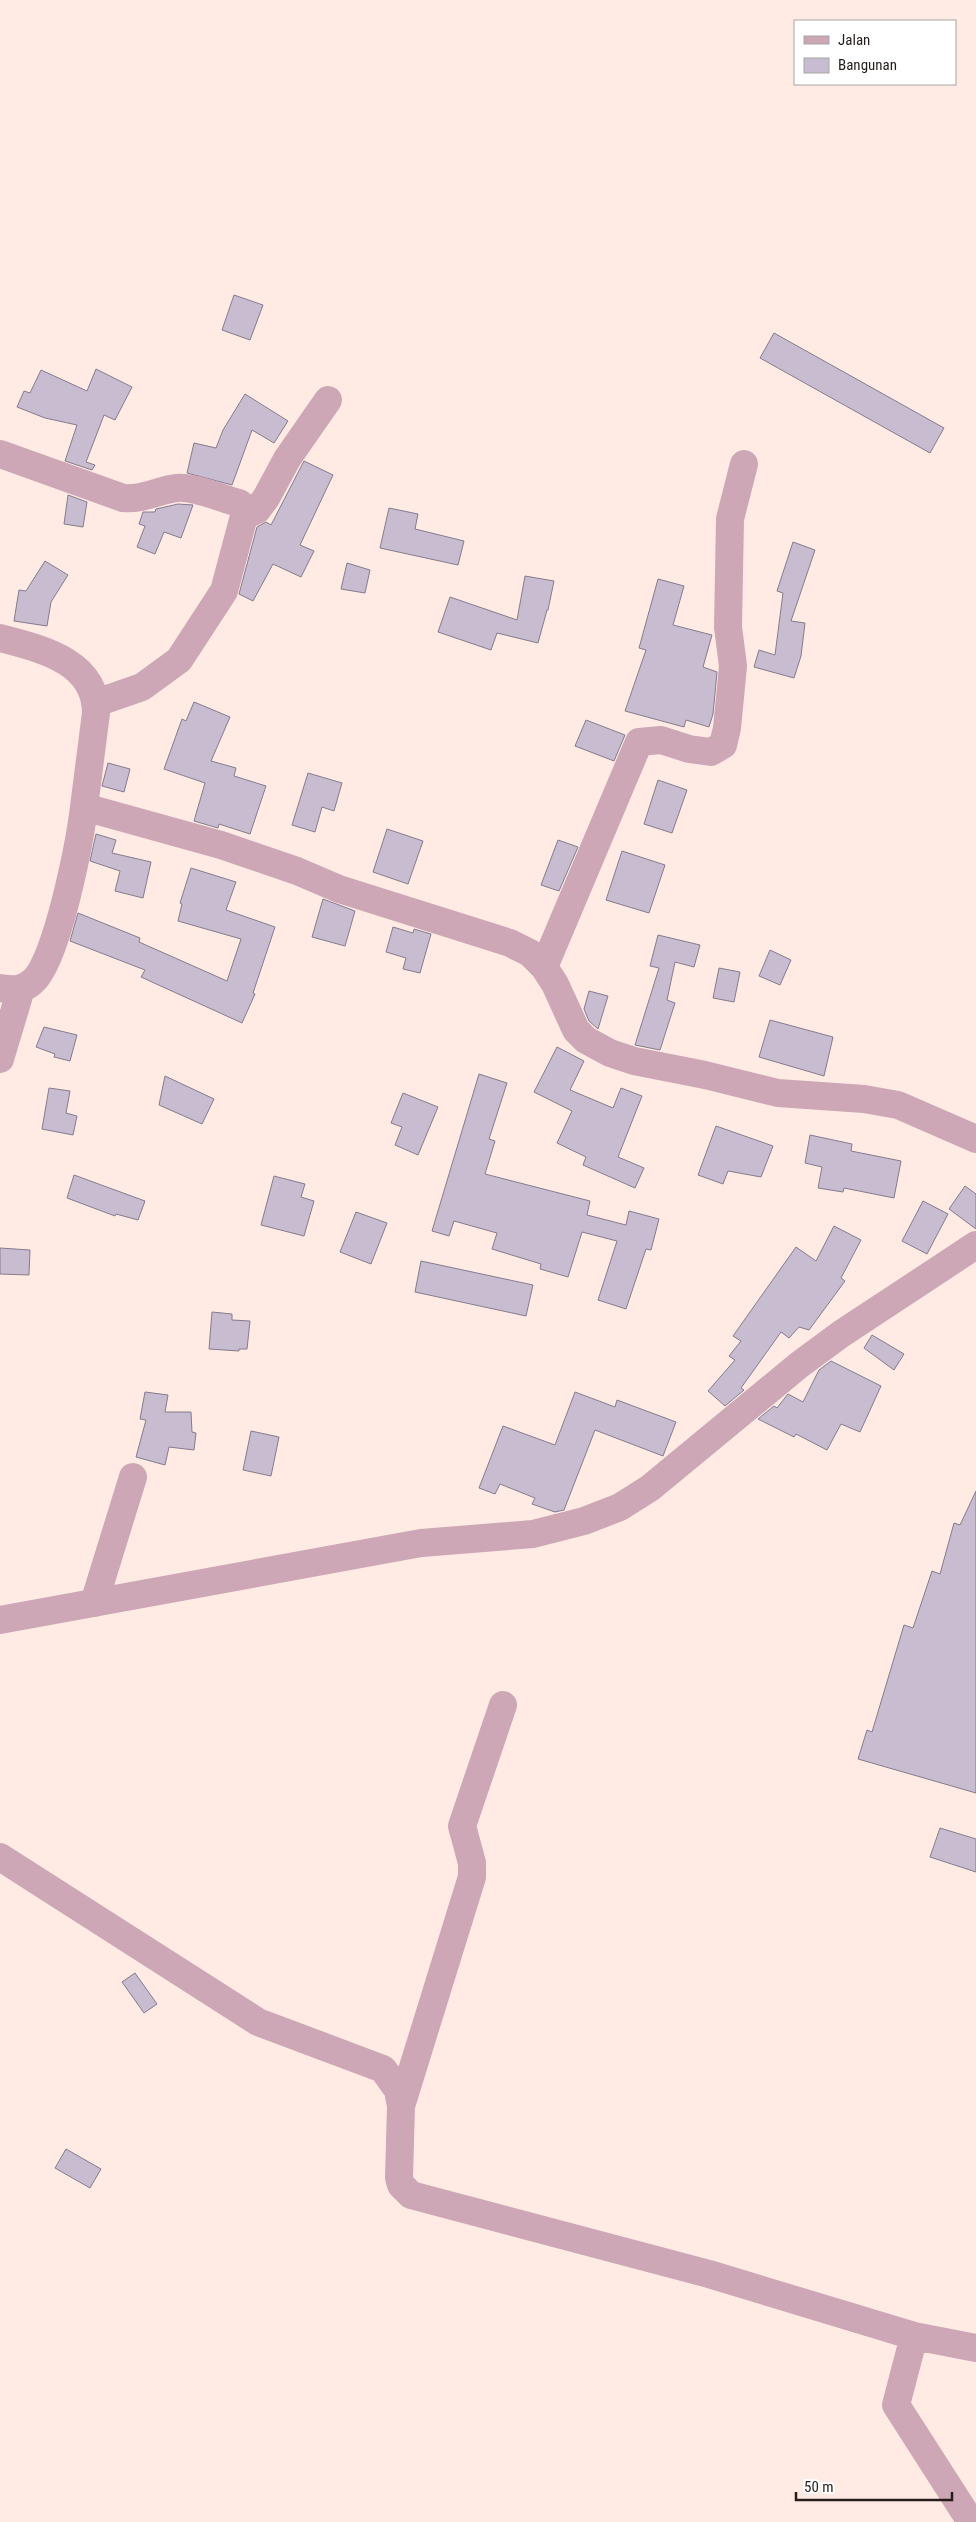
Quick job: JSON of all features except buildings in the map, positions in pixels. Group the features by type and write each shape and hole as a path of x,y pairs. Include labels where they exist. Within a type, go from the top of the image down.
{"street":[{"path":"244,516 258,510 287,459 328,400"},
{"path":"0,454 123,498 138,499 172,489 184,488 239,503 244,507 244,516 224,591 179,660 142,687 96,704"},
{"path":"544,968 639,742 661,740 689,749 711,752 723,745 727,728 733,666 728,627 730,519 744,464"},
{"path":"0,638 26,645 68,664 90,684 96,704 84,807 75,864 44,966 34,981 10,988 0,1059"},
{"path":"84,807 221,845 297,871 339,889 510,943 530,953 544,968 555,984 576,1030 586,1040 610,1053 634,1062 706,1075 778,1093 864,1099 898,1105 976,1139"},
{"path":"0,1620 421,1543 533,1534 584,1521 620,1506 650,1488 799,1365 841,1334 976,1245"},
{"path":"94,1603 134,1477"},
{"path":"401,2106 472,1877 471,1857 462,1826 503,1706"},
{"path":"0,1857 258,2022 383,2069 398,2090 401,2106 399,2178 401,2185 411,2195 709,2274 914,2336 976,2348"},
{"path":"914,2336 896,2405 972,2522"}]}
